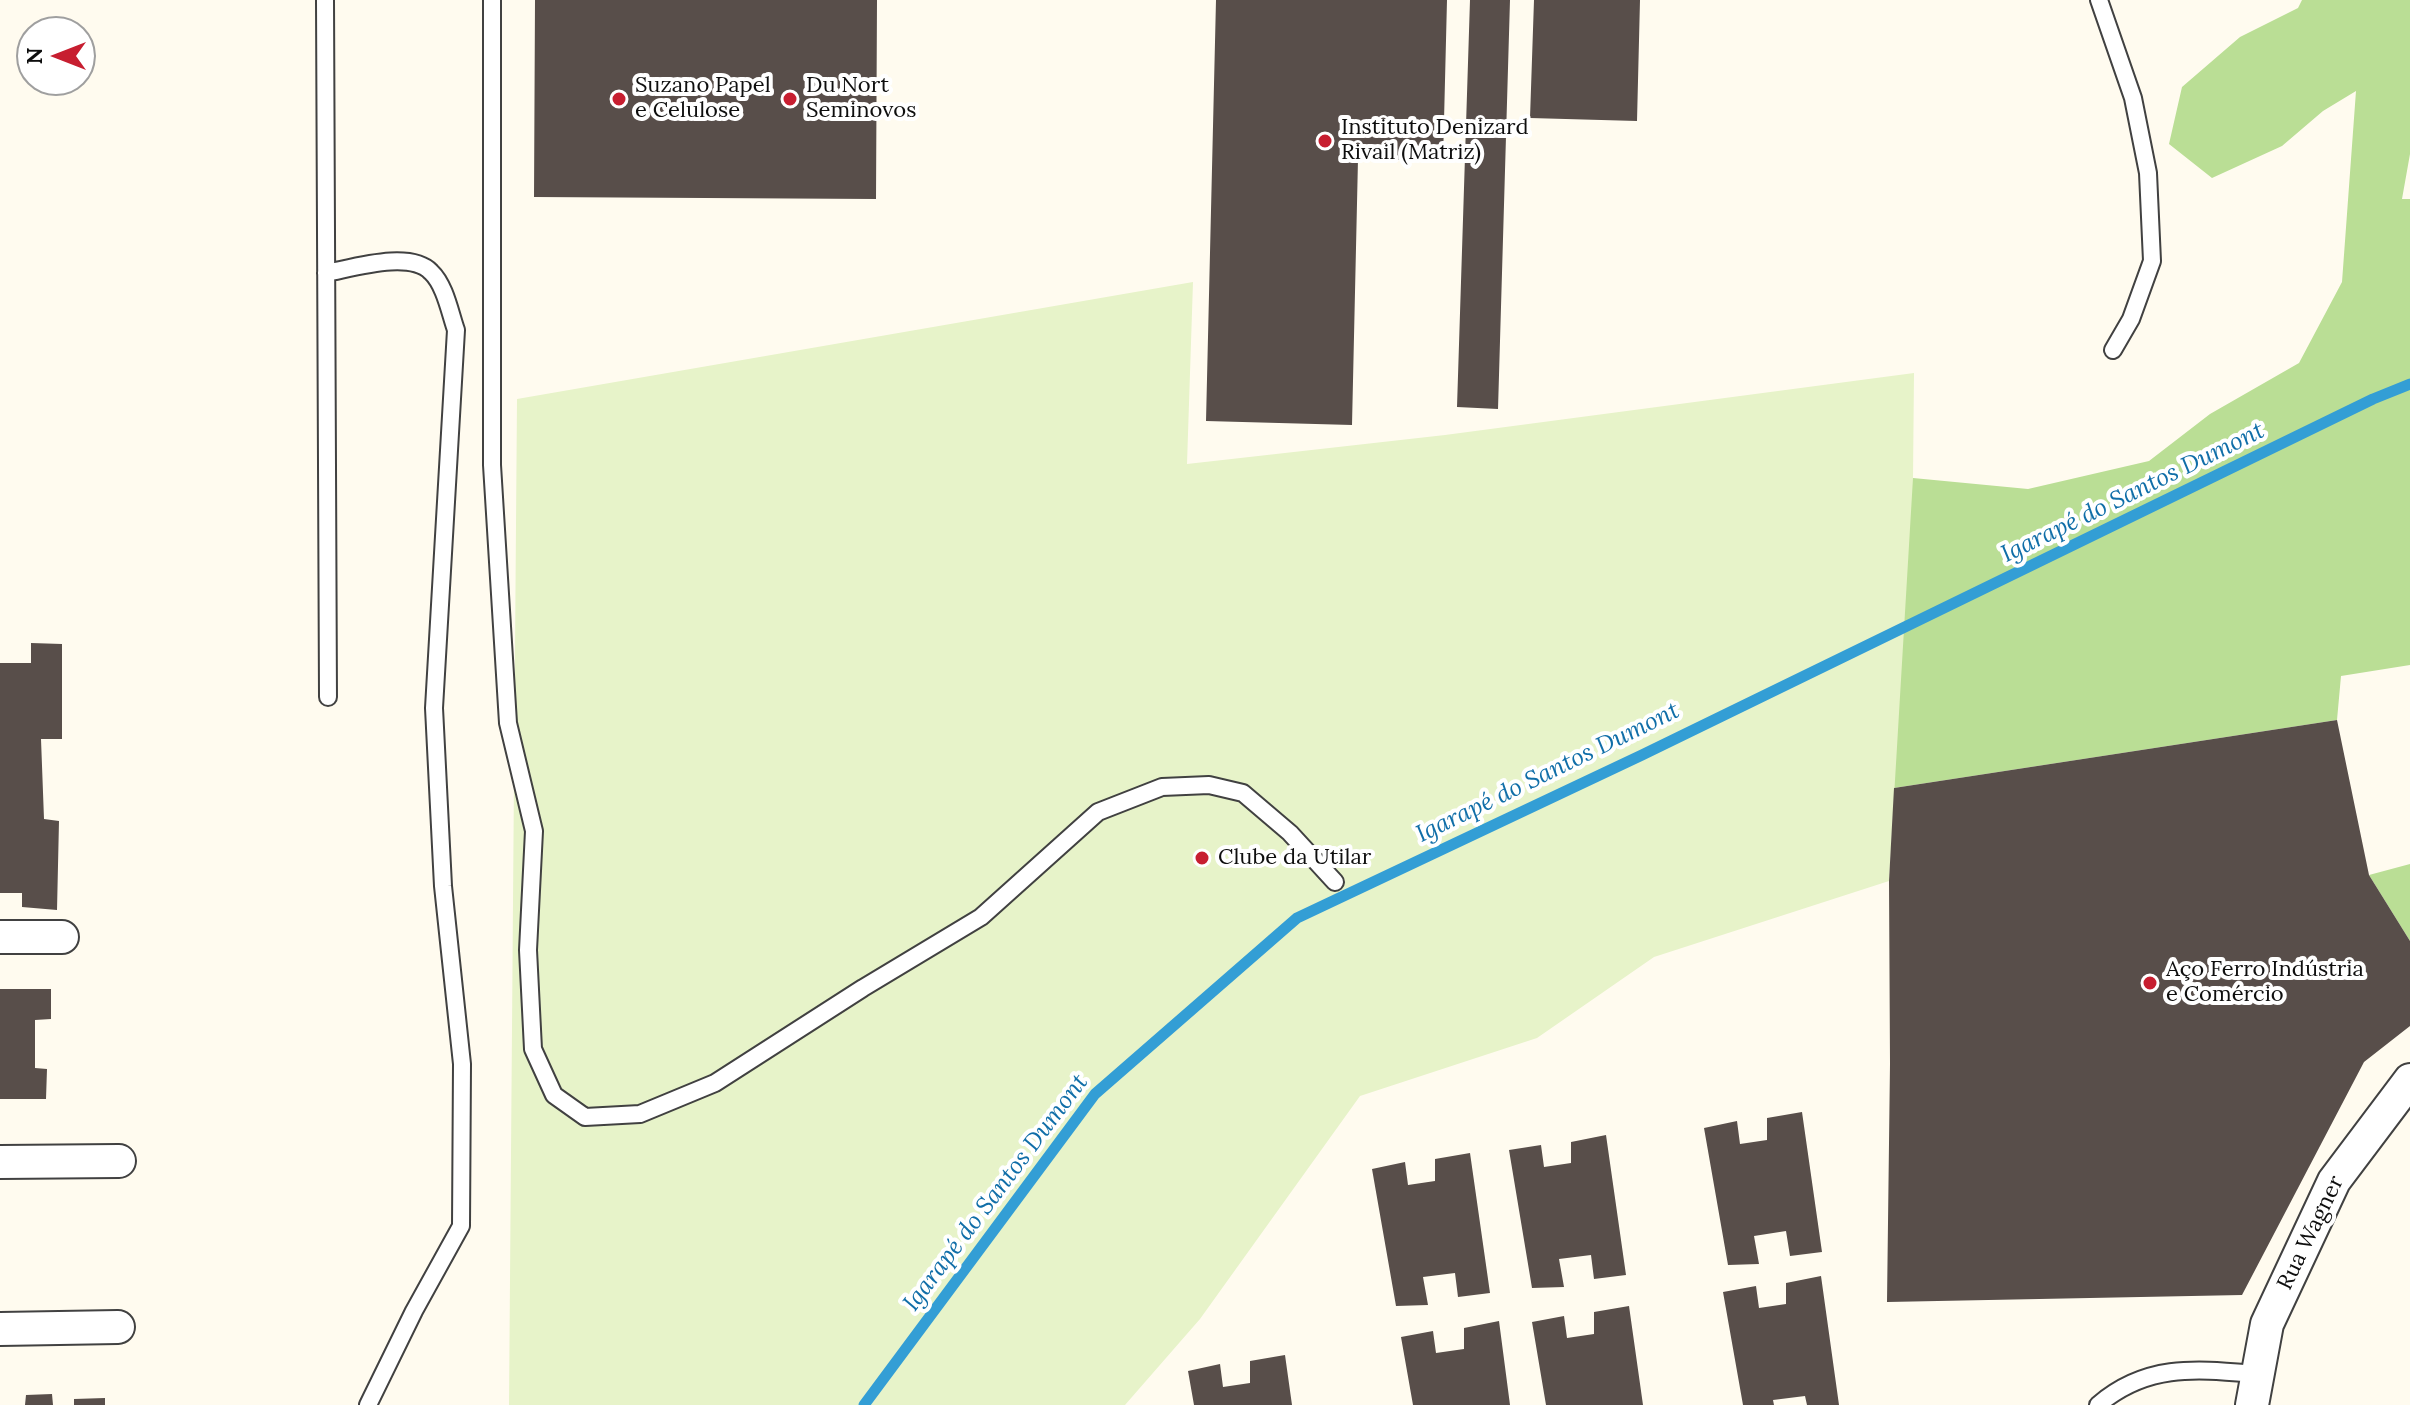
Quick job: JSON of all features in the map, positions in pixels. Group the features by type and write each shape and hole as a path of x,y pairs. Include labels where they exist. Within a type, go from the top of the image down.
{"street":[{"path":"0,937 62,937"},
{"name":"Rua Wagner","path":"2254,1390 2267,1324 2334,1181 2410,1080"},
{"path":"0,1162 119,1161"},
{"path":"0,1329 118,1327"}],"lane":[{"path":"325,0 328,697"},
{"path":"492,0 492,465 508,723 534,831 528,950 533,1049 554,1095 585,1117 640,1114 715,1083 981,917 1098,812 1162,787 1209,785 1243,793 1290,833 1335,882"},
{"path":"2099,0 2133,98 2148,173 2152,261 2131,319 2113,350"},
{"path":"326,273 399,261 421,264 434,273 456,330 434,708 443,886 462,1064 461,1226 414,1311 368,1405"},
{"path":"2098,1405 2116,1390 2155,1373 2196,1369 2254,1390"}],"green space":[{"path":"2302,0 2410,0 2410,154 2402,199 2410,199 2410,665 2341,676 2337,720 1894,788 509,1405 1913,478 2028,489 2149,461 2210,414 2299,363 2342,282 2356,91 2323,111 2282,146 2212,178 2169,144 2182,87 2240,37 2298,8"},
{"name":"Clube da Utilar","path":"1193,282 1187,464 1445,435 1914,373 1913,478 1889,881 1654,957 1537,1038 1360,1096 1200,1319 1125,1405 509,1405 517,399"},
{"path":"2410,864 2410,941 2369,875"}],"building":[{"path":"535,0 877,0 876,199 534,197"},
{"name":"Instituto Denizard Rivail (Matriz)","path":"1216,0 1447,0 1443,161 1358,159 1352,425 1206,421"},
{"path":"1470,0 1510,0 1498,409 1457,407"},
{"path":"1534,0 1640,0 1637,121 1530,118"},
{"path":"31,643 62,644 62,739 41,739 44,819 59,821 57,910 22,907 22,893 0,893 0,663 31,663"},
{"name":"Aço Ferro Indústria e Comércio","path":"2337,720 2369,875 2410,941 2410,1026 2364,1062 2242,1295 1887,1302 1889,881 1894,788"},
{"path":"0,989 51,989 51,1019 35,1020 35,1068 47,1069 46,1099 0,1099"},
{"path":"1802,1112 1822,1252 1790,1256 1786,1231 1754,1236 1759,1264 1728,1265 1704,1128 1737,1121 1740,1144 1767,1140 1767,1118"},
{"path":"1606,1135 1626,1275 1594,1279 1591,1255 1559,1259 1564,1287 1532,1288 1509,1150 1541,1145 1544,1167 1571,1163 1571,1142"},
{"path":"1470,1153 1490,1293 1458,1297 1455,1273 1423,1277 1428,1305 1396,1306 1372,1169 1405,1162 1408,1185 1435,1181 1435,1159"},
{"path":"1821,1276 1839,1405 1807,1405 1805,1396 1773,1400 1774,1405 1743,1405 1723,1292 1756,1286 1759,1308 1786,1304 1786,1283"},
{"path":"1629,1306 1643,1405 1546,1405 1532,1322 1564,1316 1567,1338 1594,1334 1594,1312"},
{"path":"1499,1321 1510,1405 1413,1405 1401,1337 1433,1331 1436,1353 1464,1349 1464,1328"},
{"path":"1285,1355 1292,1405 1194,1405 1188,1371 1220,1364 1223,1387 1250,1383 1250,1361"},
{"path":"52,1394 53,1405 25,1405 26,1395"},
{"path":"105,1398 105,1405 74,1405 74,1399"}],"waterway":[{"name":"Igarapé do Santos Dumont","path":"864,1405 1095,1094 1297,918 1642,755 2373,399 2410,384"}],"place":[{"name":"Suzano Papel e Celulose","path":"619,99"},
{"name":"Du Nort Seminovos","path":"790,99"},
{"name":"Instituto Denizard Rivail (Matriz)","path":"1325,141"},
{"name":"Clube da Utilar","path":"1202,858"},
{"name":"Aço Ferro Indústria e Comércio","path":"2150,983"}]}
